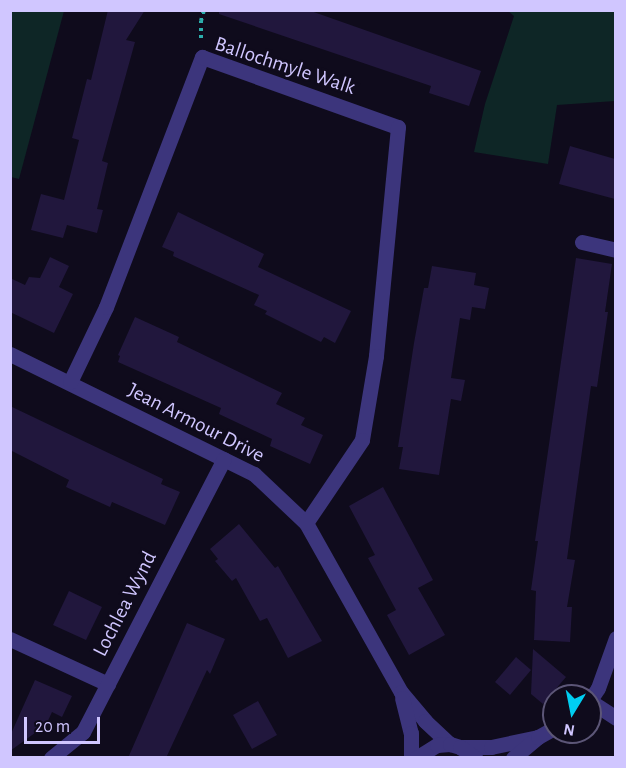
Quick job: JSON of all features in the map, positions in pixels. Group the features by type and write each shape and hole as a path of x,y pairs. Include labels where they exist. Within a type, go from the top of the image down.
{"street":[{"name":"Ballochmyle Walk","path":"70,382 106,307 202,57 398,127 376,356 362,440 306,522"},
{"path":"582,242 615,250"},
{"name":"Jean Armour Drive","path":"10,354 255,474 306,522 401,692 425,721 455,746 476,758"},
{"name":"Lochlea Wynd","path":"51,758 83,732 224,459"},
{"path":"599,684 615,638"},
{"path":"10,639 108,684"},
{"name":"Jean Armour Drive","path":"401,692 411,733 411,758"},
{"path":"602,709 615,718"},
{"path":"513,758 542,735"},
{"path":"416,758 437,745 491,747 538,737"}],"path":[{"path":"202,57 201,21 204,10"}],"green space":[{"path":"10,11 64,11 19,179 11,177"},
{"path":"508,11 615,11 615,101 557,105 548,164 474,152 485,104 514,16"}],"building":[{"path":"108,10 145,10 126,40 135,42 102,161 108,163 97,209 103,210 97,233 67,225 63,238 31,230 41,194 64,200 79,140 72,138 87,79 91,80"},
{"path":"219,10 308,10 481,71 469,106 429,93 431,86 219,14"},
{"path":"570,146 615,159 615,199 559,184"},
{"path":"178,212 264,254 258,267 351,311 335,343 324,337 321,342 265,314 267,311 254,305 259,295 173,256 174,252 162,247"},
{"path":"50,257 69,266 59,287 73,294 54,333 10,312 10,278 25,285 29,277 40,278"},
{"path":"576,258 612,264 605,312 608,312 597,387 591,386 567,559 575,560 567,607 572,607 570,642 534,640 536,591 531,590 538,541 535,541"},
{"path":"432,266 476,273 474,285 489,288 485,309 472,307 470,320 460,318 451,378 465,380 461,401 451,399 439,475 399,469 403,447 398,447 424,288 428,288"},
{"path":"135,317 179,337 177,342 282,393 276,404 305,418 301,425 323,435 310,464 270,446 272,439 219,414 221,408 118,362 120,356 118,355"},
{"path":"10,406 163,479 161,484 180,492 165,525 112,502 110,507 66,487 69,480 10,450"},
{"path":"383,487 433,580 418,588 445,635 409,655 387,615 396,610 368,558 375,555 349,506"},
{"path":"239,524 275,568 278,566 322,641 288,658 267,618 260,621 236,578 232,581 215,561 218,559 210,549"},
{"path":"69,591 102,607 86,640 53,625"},
{"path":"187,623 225,639 210,674 207,670 166,758 128,758"},
{"path":"533,649 566,677 560,684 542,684 542,703 531,694"},
{"path":"516,657 531,670 510,695 495,682"},
{"path":"35,680 72,696 62,717 52,712 46,725 10,751 10,736"},
{"path":"258,701 277,735 252,749 233,715"}]}
